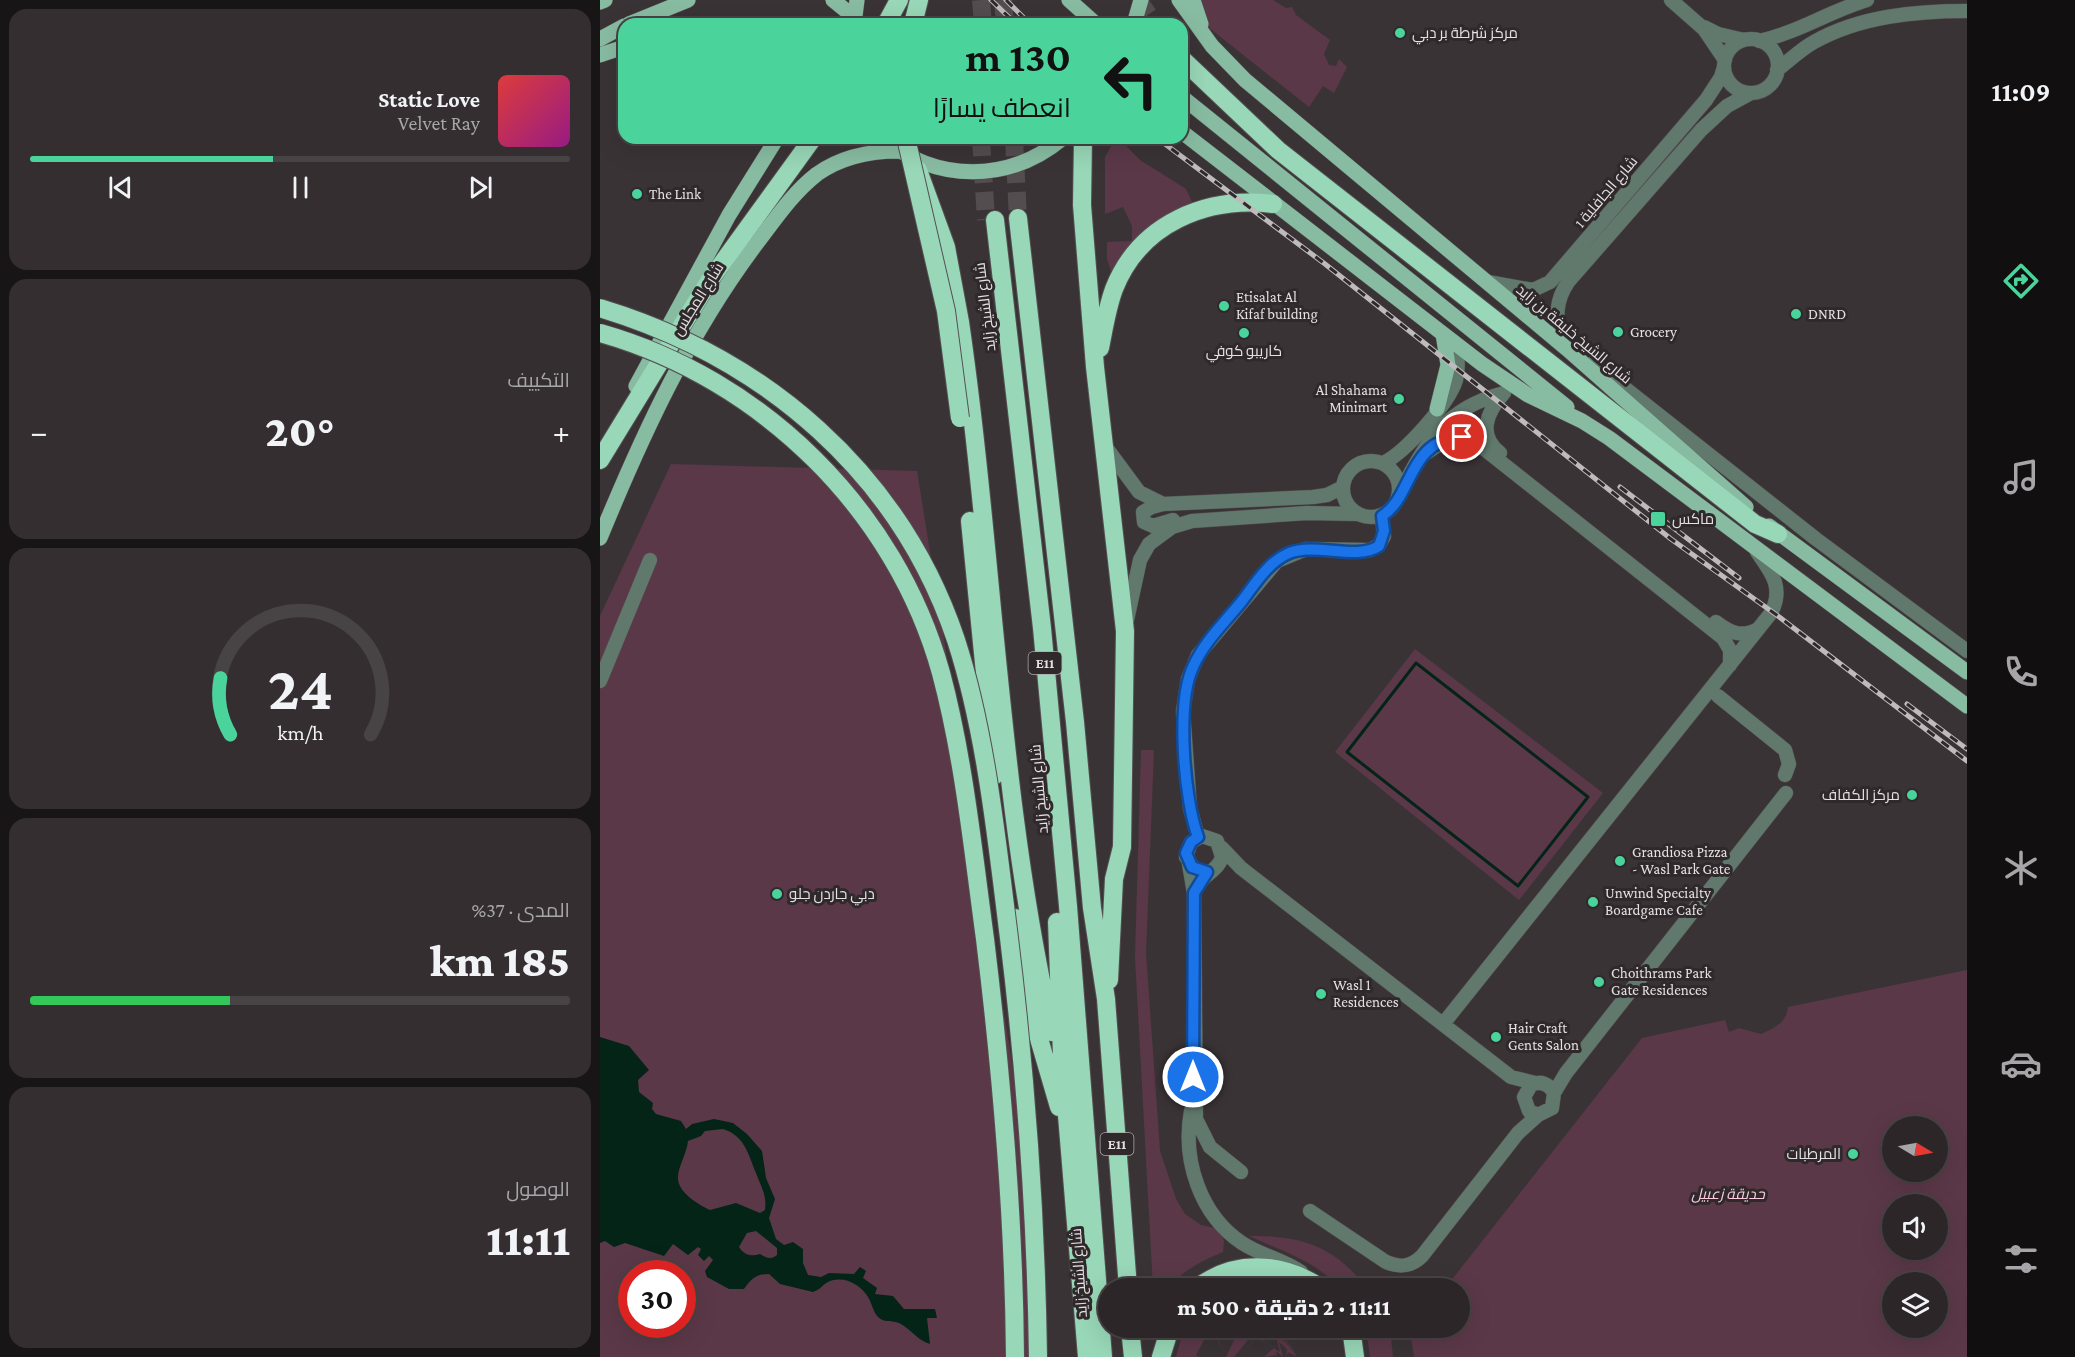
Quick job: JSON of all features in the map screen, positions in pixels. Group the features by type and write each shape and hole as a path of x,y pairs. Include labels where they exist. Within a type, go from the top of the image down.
{"highway":[{"path":"889,18 899,0"},
{"path":"914,18 919,0"},
{"path":"1188,65 1252,128 1320,184 1755,524 1778,534"},
{"path":"600,460 686,316 809,144"},
{"path":"1083,144 1082,205 1095,367 1125,631 1122,847 1114,879 1112,939 1106,999"},
{"path":"905,148 942,288 960,418 988,713 1020,953 1045,1062 1069,1136"},
{"path":"905,148 928,192 940,226 955,290 965,355 1002,703 1022,858 1047,1011 1065,1087 1087,1357"},
{"path":"1095,367 1115,287 1134,254 1154,234 1176,219 1213,205 1237,202 1273,204"},
{"name":"E11","path":"1018,218 1074,710 1092,908 1106,999 1127,1278"},
{"name":"شارع الشيخ زايد","path":"1065,1087 1055,896 990,220 1042,628 1069,918 1103,1357"},
{"path":"600,308 655,326 707,350 752,376 806,417 849,460 887,508 919,557 945,610 971,695 1005,909 1028,1123 1038,1357"},
{"path":"600,333 657,353 703,375 751,405 801,446 839,485 873,529 900,575 923,623 940,672 954,738 989,975 1010,1197 1015,1357"},
{"path":"1215,1278 1228,1271 1253,1266 1291,1272 1302,1278"},
{"path":"1132,1338 1133,1357"},
{"path":"1161,1357 1167,1338"},
{"path":"1352,1338 1355,1357"}],"main road":[{"path":"600,2 606,0"},
{"path":"644,18 688,0"},
{"path":"833,0 852,18"},
{"path":"855,18 857,0"},
{"path":"1069,0 1089,18"},
{"path":"1136,18 1141,0"},
{"name":"شارع الشيخ خليفة بن زايد","path":"1179,0 1212,46 1245,80 1567,350 1778,534 1967,672"},
{"path":"1193,0 1212,46"},
{"path":"600,39 618,29"},
{"path":"600,55 618,49"},
{"path":"1188,102 1591,426 1749,541 1967,706"},
{"path":"1188,137 1449,338 1522,391 1591,426"},
{"name":"شارع المجلس","path":"600,455 729,215 773,144"},
{"path":"905,148 939,168 978,173 1017,166 1036,158 1055,144"},
{"name":"شارع المجلس","path":"600,538 645,436 686,354 743,261 796,191 835,164 866,154 905,148"},
{"path":"1508,302 1531,313 1561,338"},
{"path":"1437,409 1448,365 1449,338"}],"street":[{"path":"1671,0 1695,20 1718,34 1744,40 1759,40 1780,35 1828,13 1867,0"},
{"path":"1695,20 1725,63 1732,86 1751,93 1768,86 1777,70 1812,43 1851,26 1914,12 1967,10"},
{"path":"1725,63 1735,44 1744,40"},
{"path":"1759,40 1774,52 1777,70"},
{"name":"شارع الجافلية 1","path":"1485,281 1533,290 1550,282 1706,100 1721,77 1725,63"},
{"name":"شارع الجافلية 1","path":"1561,338 1557,316 1558,298 1568,282 1701,130 1727,106 1751,93"},
{"path":"1561,338 1816,539 1967,651"},
{"path":"1343,487 1327,495 1313,497 1163,504 1143,512 1144,522 1153,526 1174,520 1191,521 1322,512 1357,514 1373,518 1382,516 1396,503 1420,457 1456,412 1475,401 1503,393 1522,391"},
{"path":"1503,393 1486,422 1488,439 1494,449 1724,628 1744,634 1760,628"},
{"path":"1383,463 1403,450 1437,409"},
{"path":"1420,457 1455,438 1467,438 1478,444 1723,638 1730,650 1730,665"},
{"path":"1105,446 1139,492 1163,504"},
{"path":"1357,514 1346,502 1343,487 1346,476 1353,467 1364,461 1383,463 1394,472 1399,482 1400,493"},
{"path":"1198,837 1190,808 1183,711 1188,679 1198,655 1277,561 1306,549 1364,551 1374,548 1384,536 1382,516"},
{"path":"1125,631 1136,576 1144,552 1163,532 1191,521"},
{"path":"1443,1024 1760,628 1777,603 1778,592 1771,571 1749,541"},
{"path":"600,681 650,560"},
{"path":"1718,696 1785,750 1789,764 1785,775"},
{"path":"1518,1133 1528,1088 1545,1087 1566,1073 1786,793"},
{"path":"1308,1278 1293,1266 1242,1243 1214,1216 1200,1192 1191,1163 1188,1133 1193,1098 1194,893 1187,849 1198,837 1210,837 1241,868 1511,1077 1545,1087"},
{"path":"1194,893 1213,869 1222,848"},
{"path":"1189,864 1199,872 1241,868"},
{"path":"1511,1077 1525,1101 1538,1115"},
{"path":"1310,1211 1386,1262 1394,1266 1409,1265 1422,1256 1518,1133 1538,1115 1552,1108 1545,1087"},
{"path":"1193,1098 1196,1119 1204,1138 1210,1147 1240,1172"}],"green space":[{"path":"1198,0 1273,0 1286,8 1292,7 1296,15 1330,40 1324,54 1329,65 1336,66 1339,59 1347,67 1334,93 1323,86 1309,107 1208,27"},
{"path":"1113,144 1124,144 1140,160 1186,189 1192,202 1156,223 1113,278 1107,259 1107,242 1132,241 1132,226 1123,207 1105,214 1105,157"},
{"name":"دبي جاردن جلو","path":"671,464 917,471 1042,1250 1036,1357 600,1357 600,616"},
{"path":"1415,649 1603,793 1519,900 1335,752"},
{"path":"1141,750 1154,750 1146,953 1160,1151 1176,1199 1185,1214 1201,1225 1219,1229 1224,1241 1223,1252 1193,1267 1178,1278 1152,1278 1135,957"},
{"name":"حديقة زعبيل","path":"1967,970 1967,1357 1414,1357 1411,1338 1470,1338 1470,1278 1453,1278 1642,1038 1725,1020 1729,1032 1739,1028 1761,1034 1775,1027 1787,1013 1788,1007"},
{"path":"1249,1236 1284,1238 1315,1246 1342,1262 1357,1278 1330,1278 1285,1252"},
{"path":"1181,1338 1205,1338 1196,1355 1199,1357 1176,1357"},
{"path":"1235,1338 1250,1338 1234,1357 1226,1357"},
{"path":"1274,1338 1280,1341 1278,1338 1280,1338 1286,1346 1283,1338 1293,1353 1285,1338 1297,1357 1288,1352 1286,1357 1287,1349 1279,1342 1283,1357 1276,1351 1277,1355 1264,1357 1274,1348 1280,1352 1277,1340"},
{"path":"1367,1338 1391,1338 1393,1357 1370,1357"}],"shaded area":[{"path":"600,1037 629,1046 649,1070 638,1080 639,1092 653,1103 652,1109 656,1114 681,1121 686,1129 692,1124 714,1119 733,1123 747,1134 762,1151 766,1178 775,1199 769,1218 776,1239 784,1245 793,1242 803,1249 803,1263 808,1275 821,1277 829,1273 854,1274 860,1267 866,1271 863,1278 877,1288 875,1294 893,1296 904,1309 935,1309 937,1318 927,1318 930,1344 899,1323 880,1319 865,1292 845,1280 828,1282 813,1292 780,1284 769,1274 764,1274 754,1278 744,1289 729,1289 707,1277 705,1271 713,1260 709,1256 704,1261 698,1255 701,1249 698,1247 688,1255 673,1244 664,1256 625,1243 614,1247 605,1241 600,1243","holes":["723,1129 736,1136 748,1153 764,1195 765,1210 760,1213 736,1203 710,1210 700,1205 681,1188 678,1173 688,1141 701,1136 705,1131","756,1231 777,1248 777,1255 773,1258 760,1254 748,1255 739,1247 747,1233"]}],"waterway":[{"path":"1416,663 1588,797 1518,886 1347,752 1416,663"}],"tunnel":[{"path":"981,0 982,18"},
{"path":"1003,0 1004,18"},
{"path":"1138,0 1151,18"},
{"path":"981,144 986,220"},
{"path":"1014,144 1018,218"}],"railway":[{"path":"991,0 1010,18"},
{"path":"1006,0 1024,18"},
{"path":"1165,144 1325,264 1671,539 1778,616 1967,761"},
{"path":"1620,487 1739,578"},
{"path":"1907,704 1967,749"}],"place":[{"name":"مركز شرطة بر دبي","path":"1400,33"},
{"name":"The Link","path":"637,194"},
{"name":"Etisalat Al Kifaf building","path":"1224,306"},
{"name":"DNRD","path":"1796,314"},
{"name":"Grocery","path":"1618,332"},
{"name":"كاريبو كوفي","path":"1244,333"},
{"name":"Al Shahama Minimart","path":"1399,399"},
{"name":"ماكس","path":"1658,519"},
{"name":"مركز الكفاف","path":"1912,795"},
{"name":"Grandiosa Pizza - Wasl Park Gate","path":"1620,861"},
{"name":"دبي جاردن جلو","path":"777,894"},
{"name":"Unwind Specialty Boardgame Cafe","path":"1593,902"},
{"name":"Choithrams Park Gate Residences","path":"1599,982"},
{"name":"Wasl 1 Residences","path":"1321,994"},
{"name":"Hair Craft Gents Salon","path":"1496,1037"},
{"name":"المرطبات","path":"1853,1154"}],"route":[{"path":"1193,1077 1194,893 1207,872 1199,872 1192,867 1187,861 1186,853 1191,842 1198,837 1190,808 1183,711 1185,691 1192,667 1198,655 1264,572 1284,556 1306,549 1364,551 1379,546 1384,536 1382,516 1396,503 1420,457 1448,440 1462,437"}]}
